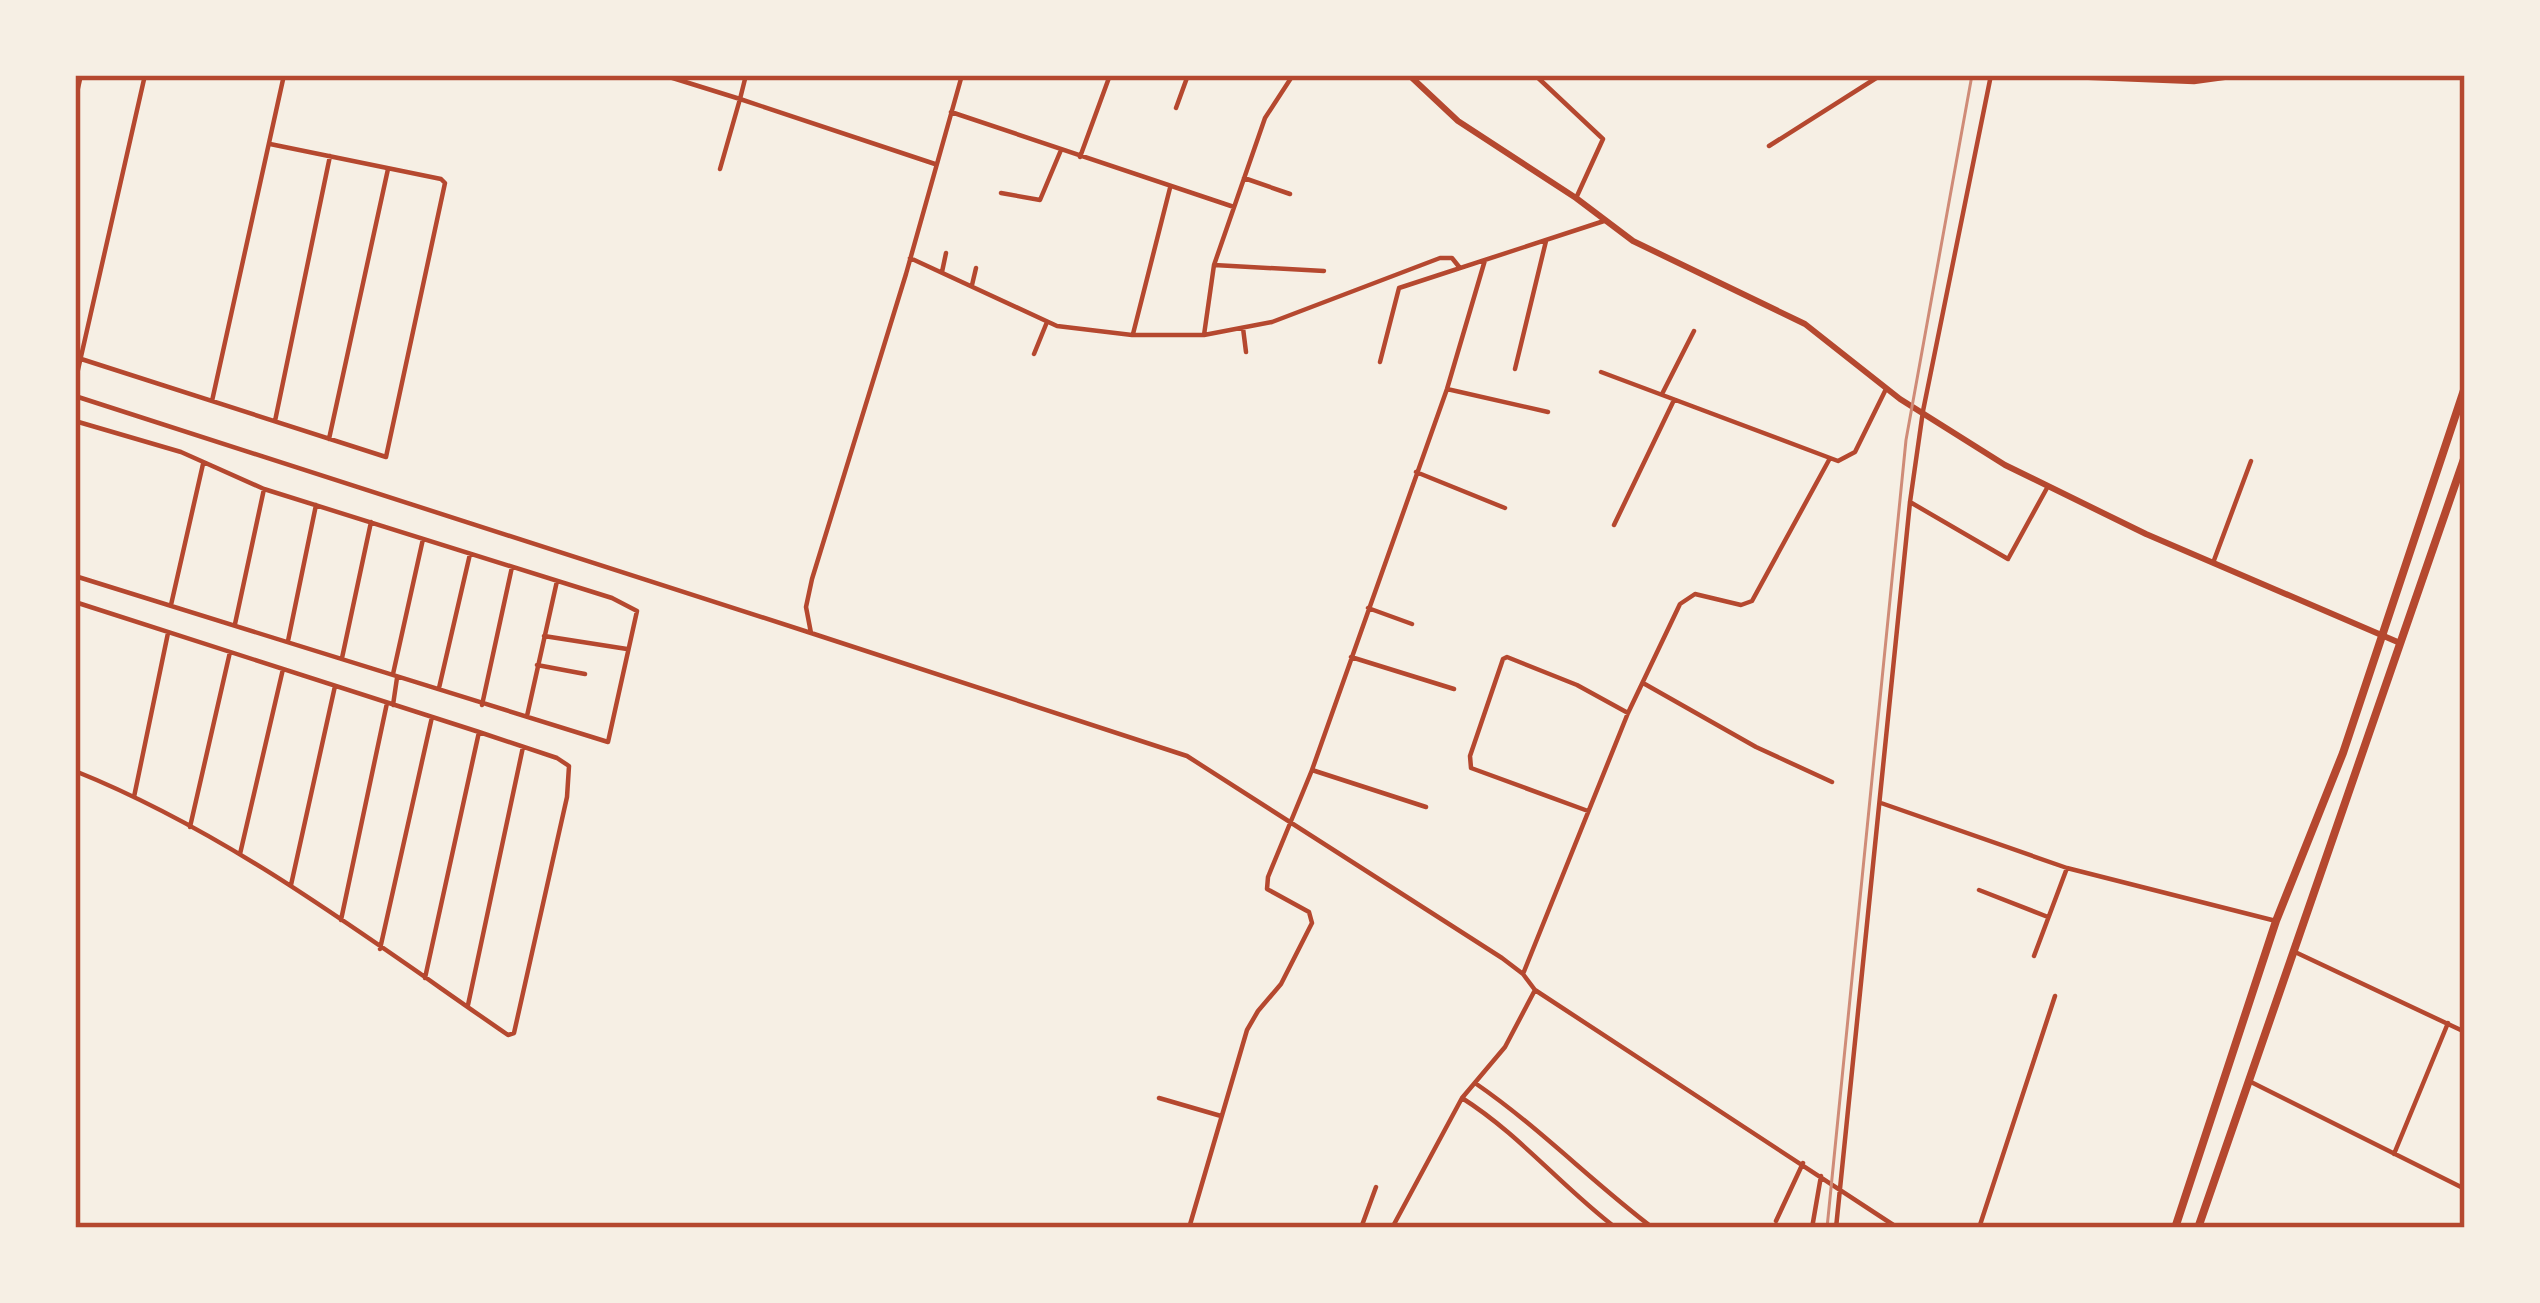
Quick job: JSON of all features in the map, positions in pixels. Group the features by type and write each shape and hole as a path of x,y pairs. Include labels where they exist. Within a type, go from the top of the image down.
{"highway":[{"path":"2175,1228 2276,921 2343,753 2465,387"},
{"path":"2198,1228 2465,456"}],"street":[{"path":"75,101 81,75"},
{"path":"75,383 145,75"},
{"path":"212,401 284,75"},
{"path":"663,75 935,164"},
{"path":"720,169 746,75"},
{"path":"810,630 812,579 962,75"},
{"path":"1080,157 1110,75"},
{"path":"1176,108 1188,75"},
{"path":"1204,335 1214,265 1271,105 1292,75"},
{"path":"1409,75 1458,121 1646,249 1805,324 1886,389 2048,488 2401,643"},
{"path":"1534,75 1603,140 1576,198"},
{"path":"1768,146 1881,75"},
{"path":"1836,1228 1910,502 1923,412 1991,75"},
{"path":"2021,75 2194,82 2245,75"},
{"path":"951,112 1234,207"},
{"path":"77,358 381,457 389,453 445,184 441,179 270,144"},
{"path":"1001,193 1040,200 1061,150"},
{"path":"275,422 330,156"},
{"path":"328,440 388,169"},
{"path":"1244,178 1290,194"},
{"path":"1132,335 1170,188"},
{"path":"1380,362 1397,290 1601,219"},
{"path":"1515,369 1546,240"},
{"path":"942,272 946,253"},
{"path":"910,260 971,285 1045,326 1132,335 1243,330 1440,258 1454,259 1460,268"},
{"path":"1189,1228 1246,1035 1312,922 1309,912 1271,893 1266,884 1312,771 1447,389 1485,260"},
{"path":"1214,265 1324,272"},
{"path":"971,285 976,268"},
{"path":"1034,354 1045,326"},
{"path":"1243,330 1246,352"},
{"path":"1662,394 1694,331"},
{"path":"1601,372 1829,460 1845,460 1855,452 1886,389"},
{"path":"1447,389 1548,412"},
{"path":"75,396 1178,752 1398,888 1523,974 1535,990 1898,1228"},
{"path":"1614,525 1675,398"},
{"path":"75,421 181,452 264,489 635,607 611,740 603,741 75,576"},
{"path":"1523,974 1629,712 1673,617 1687,597 1706,594 1742,604 1752,601 1829,460"},
{"path":"2213,563 2251,461"},
{"path":"171,605 203,464"},
{"path":"1416,472 1505,508"},
{"path":"1910,502 2008,559 2048,488"},
{"path":"234,626 264,489"},
{"path":"287,642 316,505"},
{"path":"341,660 371,523"},
{"path":"340,922 391,704 423,539"},
{"path":"438,691 470,554"},
{"path":"482,705 512,567"},
{"path":"526,719 557,581"},
{"path":"75,602 564,762 571,772 514,1033 508,1035 240,854 134,796 75,771"},
{"path":"1368,608 1412,624"},
{"path":"134,796 169,632"},
{"path":"544,636 627,650"},
{"path":"190,827 230,652"},
{"path":"1351,657 1454,689"},
{"path":"1588,812 1471,768 1473,746 1503,659 1577,685 1629,712"},
{"path":"537,665 585,674"},
{"path":"240,854 283,669"},
{"path":"1643,683 1756,747 1832,782"},
{"path":"290,888 335,686"},
{"path":"380,949 432,717"},
{"path":"425,979 479,732"},
{"path":"467,1007 523,747"},
{"path":"1312,771 1426,807"},
{"path":"1881,803 2067,868 2276,921"},
{"path":"2033,956 2067,868"},
{"path":"1979,890 2048,917"},
{"path":"2295,952 2465,1032"},
{"path":"1391,1228 1463,1097 1504,1047 1535,990"},
{"path":"1978,1228 2055,996"},
{"path":"2394,1154 2448,1023"},
{"path":"2249,1082 2465,1189"},
{"path":"1474,1085 1514,1110 1654,1228"},
{"path":"1463,1097 1616,1228"},
{"path":"1159,1098 1221,1115"},
{"path":"1776,1221 1803,1163"},
{"path":"1812,1228 1821,1176"},
{"path":"1361,1228 1376,1187"}],"railway":[{"path":"1827,1228 1906,440 1972,75"}]}
